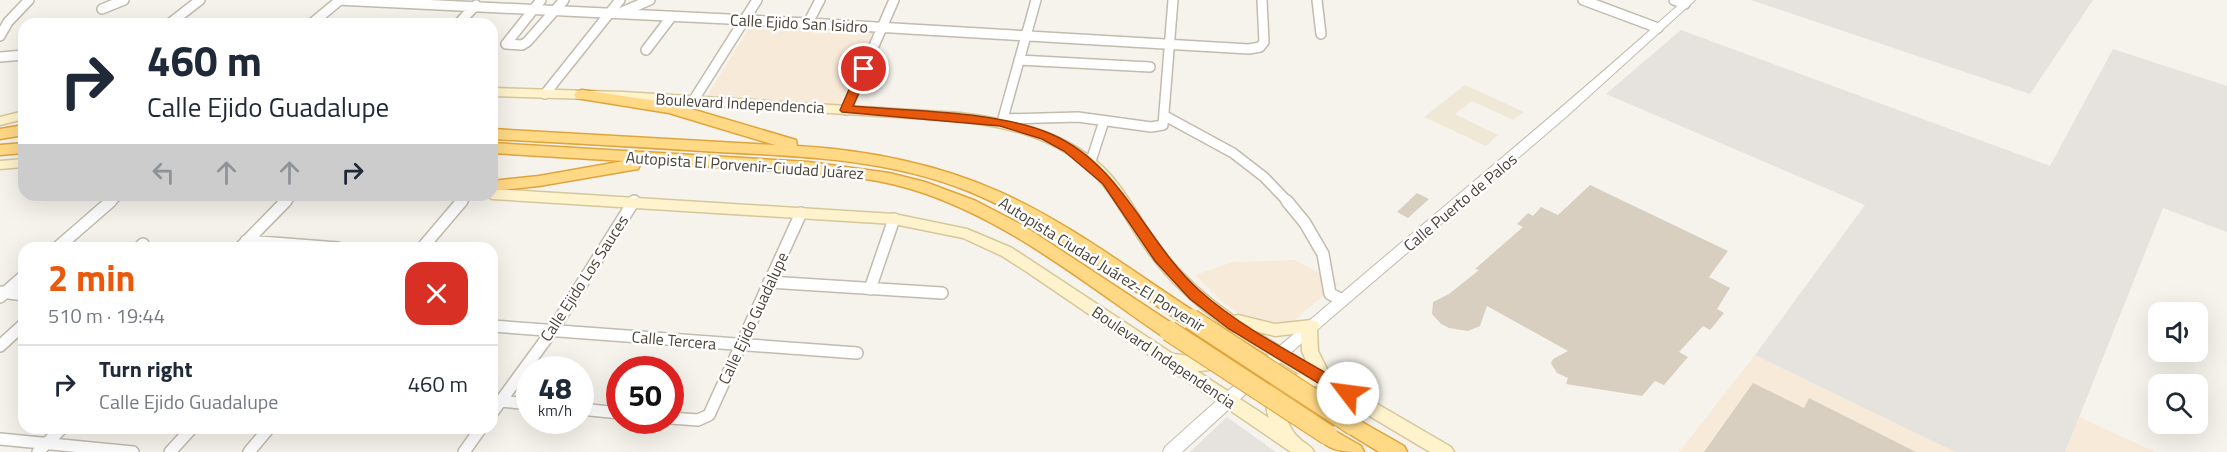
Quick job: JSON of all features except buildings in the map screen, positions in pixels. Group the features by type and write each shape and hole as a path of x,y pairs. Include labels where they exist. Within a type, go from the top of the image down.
{"highway":[{"path":"582,95 688,112 814,152"},
{"path":"0,134 18,131"},
{"name":"Autopista Ciudad Juárez-El Porvenir","path":"498,134 814,152 863,157 907,167 980,190 1045,224 1396,452"},
{"path":"0,147 18,142"},
{"path":"0,147 18,148"},
{"name":"Autopista El Porvenir-Ciudad Juárez","path":"498,148 857,172 919,186 956,199 1025,235 1353,452"},
{"path":"498,185 539,181 617,166 718,162"}],"main road":[{"name":"Boulevard Independencia","path":"498,92 693,101 1002,121 1046,136 1069,148 1108,182 1173,274 1195,295 1229,321 1279,353 1445,452"},
{"path":"0,121 18,116"},
{"path":"0,165 18,164"},
{"name":"Boulevard Independencia","path":"498,194 894,219 953,230 1007,252 1300,448"},
{"path":"1229,321 1269,329 1311,327 1310,351 1324,380 1296,380 1277,391 1274,398 1276,417 1300,448"},
{"path":"1163,356 1196,365 1222,360 1236,341 1229,321"}],"street":[{"path":"0,36 8,22 29,0"},
{"path":"102,9 124,0"},
{"path":"177,18 200,0"},
{"path":"318,18 339,0"},
{"name":"Calle Ejido San Isidro","path":"339,0 478,3 533,9 808,22 1249,49 1260,47 1264,42 1262,0"},
{"path":"541,0 505,42 526,43 564,0"},
{"path":"545,94 615,13 620,0"},
{"path":"615,13 650,0"},
{"path":"693,101 757,0"},
{"path":"808,22 820,0"},
{"path":"846,110 894,0"},
{"path":"1036,0 1002,121 1071,116 1151,127 1162,121 1178,125 1219,144 1260,173 1294,211 1317,242 1327,264 1326,283 1330,294 1342,300"},
{"path":"1162,121 1173,0"},
{"path":"1317,0 1321,34"},
{"path":"1583,0 1658,28"},
{"name":"Calle Puerto de Palos","path":"1171,452 1279,353 1545,130 1658,28 1683,1"},
{"path":"464,18 478,3"},
{"path":"646,50 672,16"},
{"path":"0,57 18,56"},
{"path":"1019,60 1150,67"},
{"path":"1090,164 1104,121"},
{"path":"64,242 111,201"},
{"path":"245,242 286,201"},
{"path":"427,242 462,201"},
{"name":"Calle Ejido Los Sauces","path":"498,405 552,331 634,201"},
{"name":"Calle Ejido Guadalupe","path":"684,418 702,419 709,415 801,213"},
{"path":"870,289 894,219"},
{"path":"2,294 18,281"},
{"path":"769,282 942,293"},
{"path":"2,294 18,295"},
{"name":"Calle Tercera","path":"498,326 857,353"},
{"path":"0,346 18,330"},
{"path":"501,401 516,403"},
{"path":"38,452 56,434"},
{"path":"170,452 186,434"},
{"path":"249,452 264,434"},
{"path":"464,452 477,434"},
{"path":"0,439 134,452"}],"shaded area":[{"path":"1751,0 2093,0 2030,94"},
{"path":"751,25 874,32 840,105 707,96"},
{"path":"1681,30 2050,166 2113,49 2227,86 2227,232 2163,208 2065,452 1955,452 1755,355 1865,205 1606,94"},
{"path":"1465,85 1524,112 1513,120 1472,101 1455,114 1498,135 1486,146 1424,117"},
{"path":"1295,260 1338,283 1291,323 1280,327 1244,317 1223,302 1195,275 1233,262"},
{"path":"1755,355 1955,452 1679,452"},
{"path":"1227,417 1276,452 1190,452"},
{"path":"2079,417 2155,452 2065,452"}],"route":[{"path":"864,69 846,110 1002,122 1046,136 1069,148 1102,175 1160,258 1173,274 1206,305 1279,353 1348,393"}]}
